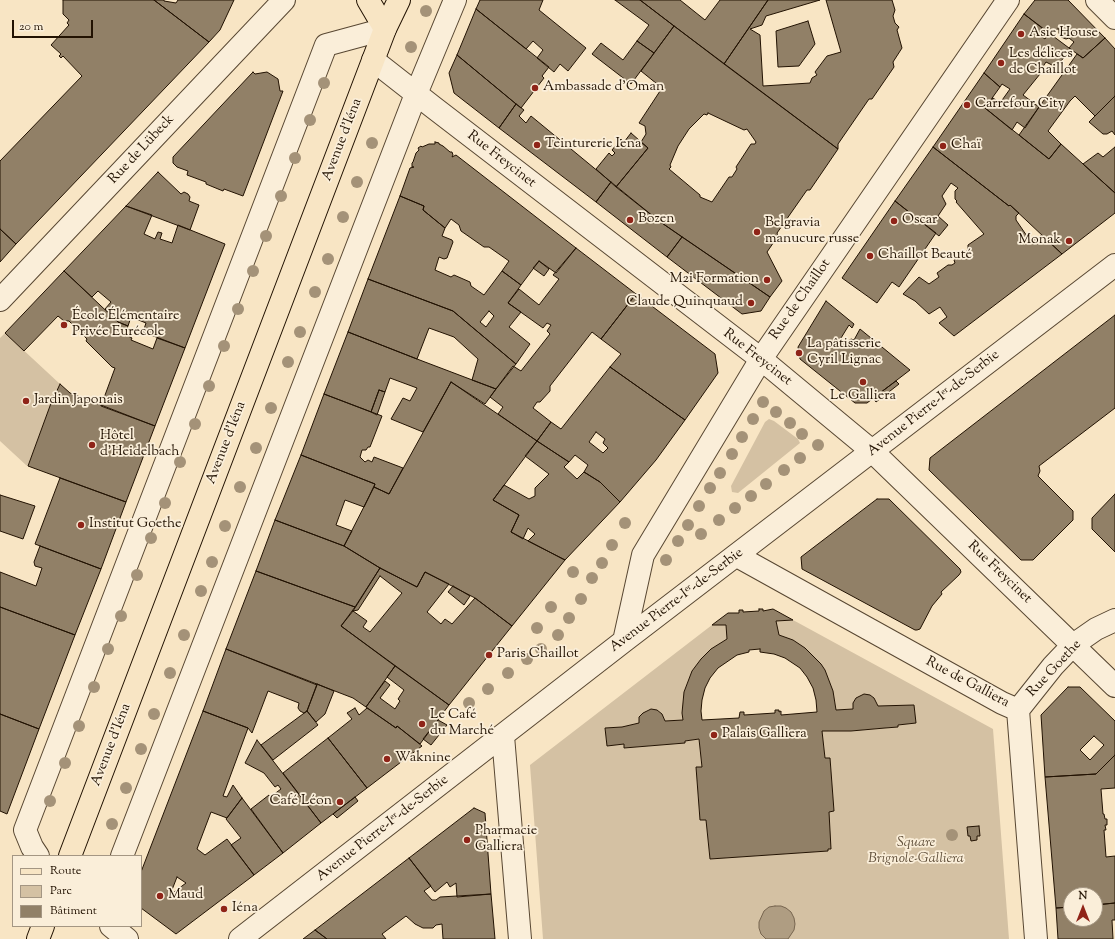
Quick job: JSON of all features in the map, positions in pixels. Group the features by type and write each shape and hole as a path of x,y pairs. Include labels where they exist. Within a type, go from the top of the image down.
{"main road":[{"path":"368,0 385,29"},
{"name":"Avenue d'Iéna","path":"70,855 373,60 385,29 399,0"},
{"path":"38,939 43,927"}],"street":[{"name":"Rue de Lübeck","path":"0,300 284,0"},
{"path":"122,855 416,94 455,0"},
{"name":"Rue de Chaillot","path":"624,641 643,555 761,359 1008,0"},
{"path":"1097,0 1115,18"},
{"path":"37,855 32,847 25,830 326,45 385,29"},
{"name":"Rue Freycinet","path":"373,60 761,359 872,451 1115,686"},
{"name":"Avenue Pierre-Iᵉʳ-de-Serbie","path":"240,939 624,641 737,556 1115,265"},
{"name":"Rue de Galliera","path":"737,556 1002,703 1018,710 1036,939"},
{"name":"Rue Goethe","path":"1018,710 1073,645 1096,629 1115,620"},
{"path":"503,736 520,939"},
{"path":"112,927 127,939"}],"green space":[{"name":"Jardin Japonais","path":"5,333 60,384 54,395 28,466 0,441 0,338"},
{"path":"769,419 798,439 800,443 738,493 732,492 731,486 765,422"},
{"name":"Square Brignole-Galliera","path":"793,620 993,729 1009,939 543,939 530,765 712,625 726,625 727,639 711,649 692,671 684,692 682,713 683,720 665,721 662,714 657,710 648,710 639,717 639,723 622,727 605,728 607,746 624,744 625,748 685,743 685,741 699,739 702,767 696,767 700,820 706,820 710,859 828,851 829,812 834,811 830,758 825,758 822,731 851,731 898,727 898,725 916,723 914,705 878,706 872,696 864,694 856,698 853,703 853,709 836,710 833,691 825,670 821,664 805,648 793,640 779,635 776,621"}],"shaded area":[{"path":"775,906 786,908 791,912 794,918 794,930 788,939 766,939 761,934 759,922 764,911 769,907"}],"building":[{"path":"63,0 154,0 209,42 16,244 0,229 0,161 82,76 63,56 61,58 59,56 61,54 51,45 69,25 67,23 69,20 63,14"},
{"path":"154,0 164,0 176,3 178,0 234,0 220,30 209,42"},
{"path":"480,0 543,0 539,10 586,48 568,71 560,64 554,72 537,58 543,50 533,41 526,49 476,9"},
{"path":"615,0 640,0 674,26 654,53 637,41 649,25"},
{"path":"640,0 680,0 705,20 720,0 768,0 724,64"},
{"path":"768,0 820,0 766,16 762,25 750,29 760,35 763,86 810,83 812,78 817,75 815,72 827,56 841,52 826,0 892,0 895,10 893,16 895,23 899,27 897,30 902,48 893,62 894,67 872,99 869,99 838,144 838,149 724,64"},
{"path":"1035,0 1068,0 1105,38 1083,58 1069,48 1074,42 1069,38 1066,39 1061,37 1059,29 1057,29 1052,35 1024,14"},
{"path":"476,9 549,67 542,76 544,78 521,108 457,55"},
{"path":"1024,14 1042,28 1038,34 1045,39 1049,33 1073,51 1069,57 1066,55 1056,67 1046,62 1040,71 1040,74 1023,95 1039,107 1025,128 1017,122 1012,130 985,108 993,98 1000,103 1010,89 1002,84 1000,87 984,73"},
{"path":"808,21 815,44 799,66 778,67 776,31"},
{"path":"674,26 838,149 810,190 807,190 777,233 778,236 767,252 782,281 770,297 659,221 616,187 648,148 641,142 646,134 645,126 639,123 662,88 641,71","holes":["708,113 744,130 747,129 756,142 755,144 751,144 736,167 737,169 732,177 729,177 712,202 700,197 700,195 669,169 678,146 689,129 704,114 707,115"]},
{"path":"1105,38 1115,49 1115,96 1095,116 1075,96 1048,131 1061,144 1049,159 1019,135 1077,54 1083,58"},
{"path":"637,41 654,53 631,84 592,54 601,43 623,60"},
{"path":"457,55 516,104 499,128 454,93 449,73"},
{"path":"253,72 255,74 267,72 278,79 280,91 283,91 243,196 224,189 223,191 206,184 206,182 187,175 188,171 177,167 173,163 173,157"},
{"path":"984,73 1000,87 985,108 1049,159 1061,144 1115,193 1115,213 1062,254 1010,205 1009,206 933,147"},
{"path":"1115,96 1115,135 1112,131 1107,134 1103,134 1089,122"},
{"path":"516,104 524,110 519,116 526,123 531,116 611,182 596,202 499,128"},
{"path":"631,133 648,148 616,187 596,169 609,153 612,156 615,153 612,150 621,139 624,142"},
{"path":"435,142 452,152 452,157 456,155 576,248 556,273 539,261 521,285 502,271 509,261 489,247 484,247 461,231 459,225 451,219 445,228 423,210 424,206 400,196 410,168 414,167 412,167 412,163 416,153 419,150 418,148 429,144 435,144"},
{"path":"933,147 1019,213 1016,216 1016,220 1031,242 1042,235 1062,254 954,336 939,323 947,317 940,307 929,314 915,301 903,294 919,277 929,284 939,277 937,273 948,265 955,263 954,260 968,250 968,245 984,234 956,202 955,191 958,188 951,183 942,196 946,204 938,216 948,225 939,236 895,201"},
{"path":"1115,147 1115,193 1083,164 1098,153 1103,157"},
{"path":"158,172 181,194 184,192 188,194 190,197 189,201 199,205 190,230 126,206"},
{"path":"611,182 659,221 682,237 667,257 596,202"},
{"path":"400,196 424,206 423,210 445,228 442,236 452,240 453,242 447,258 444,259 439,257 435,270 451,277 454,275 470,282 471,286 484,295 502,271 521,285 508,303 521,312 509,327 530,344 516,364 453,311 368,279","holes":["489,311 494,316 486,327 480,322"]},
{"path":"895,201 936,233 899,287 892,282 877,303 842,278"},
{"path":"126,206 152,215 144,234 155,239 158,232 162,233 160,239 172,243 178,225 225,244 185,348 143,332 146,323 131,317 128,326 118,322 105,309 111,302 98,291 92,297 64,271"},
{"path":"0,229 16,244 0,262"},
{"path":"682,237 770,297 761,311 742,314 667,257"},
{"path":"576,248 636,294 601,339 592,332 550,386 550,391 540,402 537,402 533,408 551,422 537,441 498,414 503,407 490,397 513,366 521,371 550,334 547,331 551,325 547,323 543,328 508,303 519,289 539,305 559,279 553,275"},
{"path":"539,261 549,269 544,276 533,268"},
{"path":"64,271 118,322 128,326 124,334 132,338 131,340 153,349 157,338 185,348 155,426 101,406 115,368 112,367 86,341 87,339 69,321 64,321 58,316 24,351 5,333"},
{"path":"368,279 453,311 516,364 496,389 472,380 478,359 454,337 429,328 417,359 348,332"},
{"path":"636,294 715,354 718,373 685,420 610,367 621,354 601,339"},
{"path":"826,301 854,324 852,328 849,325 841,338 843,345 851,339 854,340 860,329 910,370 867,403 855,403 800,359 798,347"},
{"path":"1115,315 1115,408 1039,466 1040,471 1038,476 1073,511 1073,520 1033,560 1021,560 929,470 930,458"},
{"path":"348,332 496,389 485,404 451,382 423,432 391,419 403,398 410,401 417,388 390,378 385,392 379,390 371,412 324,394"},
{"path":"610,367 685,420 656,460 620,502 600,482 584,472 588,465 575,455 569,462 537,441 551,422 561,429","holes":["596,432 605,439 603,443 608,448 603,453 589,442"]},
{"path":"896,381 899,384 876,402 873,398"},
{"path":"451,382 537,441 493,500 519,515 511,532 565,560 512,626 475,598 425,572 417,587 380,568 344,546 374,487 389,494"},
{"name":"Hôtel d'Heidelbach","path":"60,384 70,393 155,426 126,502 28,466 54,395"},
{"path":"379,390 385,392 377,415 371,412"},
{"path":"324,394 382,416 370,447 366,450 362,450 360,457 365,462 368,460 372,462 374,457 403,468 389,494 374,487 375,484 301,455"},
{"path":"537,441 569,462 564,467 577,479 584,472 600,482 620,502 565,560 528,541 535,534 528,528 523,539 511,532 519,515 493,500 504,485 529,499 535,496 535,488 549,474 525,456"},
{"path":"301,455 375,484 364,507 345,500 336,525 352,531 344,546 275,520"},
{"path":"60,478 126,502 101,569 35,544"},
{"path":"1115,494 1115,552 1092,529 1092,518"},
{"path":"0,495 35,506 23,539 0,531"},
{"path":"877,499 889,499 960,569 961,572 941,592 942,594 932,606 920,629 917,630 802,569 801,557"},
{"path":"275,520 344,546 380,568 355,607 256,571"},
{"path":"40,546 101,569 75,635 0,607 0,572 36,586 42,568 35,566 34,562"},
{"path":"380,568 417,587 425,572 449,584 427,612 441,624 445,619 452,624 475,598 512,626 449,705 341,626 353,611","holes":["380,576 402,593 370,632 363,627 367,621 353,611 358,610"]},
{"path":"256,571 355,607 341,626 395,666 366,707 353,698 226,649"},
{"path":"453,586 470,596 464,605 448,592"},
{"path":"0,607 75,635 39,729 0,714"},
{"name":"Palais Galliera","path":"759,609 763,609 763,611 773,609 793,620 776,621 779,635 793,640 805,648 821,664 825,670 833,691 836,710 853,709 853,703 856,698 864,694 870,695 874,698 878,706 914,705 916,723 898,725 898,727 851,731 822,731 825,758 830,758 834,811 829,812 831,849 828,849 828,851 710,859 706,820 700,820 696,767 702,767 699,739 685,741 685,743 624,748 624,744 607,746 605,728 622,727 639,723 639,717 651,709 657,710 662,714 665,721 683,720 682,713 684,692 692,671 711,649 727,639 726,625 712,625 728,613 739,613 739,610 743,610 743,612 759,611","holes":["760,649 760,652 774,654 785,658 800,668 813,688 817,712 781,715 781,711 779,712 779,710 775,710 775,713 744,715 744,712 740,712 739,718 702,720 702,700 705,688 710,678 718,668 737,655 749,652 749,650"]},
{"path":"226,649 317,685 307,711 304,713 300,711 298,708 299,703 268,691 252,733 248,728 203,711"},
{"path":"395,666 449,705 420,744 397,726 396,728 366,707 385,681 390,685 380,698 395,709 400,701 398,699 404,690 387,677"},
{"path":"317,684 334,691 325,714 316,722 307,711"},
{"path":"1068,687 1080,687 1115,721 1115,755 1096,774 1045,777 1041,715","holes":["1094,736 1104,745 1090,760 1080,750"]},
{"path":"355,708 359,715 367,708 396,728 397,726 422,746 367,788 328,738 352,719 347,713"},
{"path":"203,711 248,728 223,796 227,797 233,785 242,798 227,818 211,812 197,849 205,855 227,839 254,875 176,934 142,909 142,869","holes":["177,877 186,883 170,895"]},
{"path":"307,711 318,725 273,760 261,745"},
{"path":"0,714 39,729 7,814 0,811"},
{"path":"438,720 447,725 431,745 423,739"},
{"path":"328,738 367,788 321,823 283,773"},
{"path":"257,740 321,823 283,853 251,809 269,795 273,795 281,789 278,785 275,787 264,773 245,763"},
{"path":"1115,755 1115,788 1101,789 1103,814 1105,819 1107,819 1107,825 1105,825 1106,830 1104,830 1106,857 1115,856 1115,903 1103,904 1103,887 1063,887 1063,908 1056,908 1045,777 1096,774"},
{"path":"355,797 358,801 337,818 333,814"},
{"path":"242,798 283,853 254,875 231,845 241,838 226,819"},
{"path":"474,808 485,813 491,894 457,897 456,883 450,887 447,882 435,892 409,858"},
{"path":"979,826 980,836 977,836 977,840 971,841 970,836 968,836 967,827"},
{"path":"409,858 431,886 424,891 432,900 436,900 440,897 491,894 495,939 443,939 442,924 436,925 433,928 423,928 415,924 406,916 382,934 386,939 327,939 315,930"},
{"path":"1115,903 1115,920 1112,920 1113,939 1058,939 1056,908 1063,908 1063,927 1103,927 1103,904"},
{"path":"315,930 327,939 303,939"}],"place":[{"name":"Asie House","path":"1021,34"},
{"name":"Les délices de Chaillot","path":"1001,63"},
{"name":"Ambassade d'Oman","path":"535,88"},
{"name":"Carrefour City","path":"967,105"},
{"name":"Teinturerie Iena","path":"537,145"},
{"name":"Chaï","path":"943,146"},
{"name":"Bozen","path":"630,220"},
{"name":"Oscar","path":"894,221"},
{"name":"Belgravia manucure russe","path":"757,232"},
{"name":"Monak","path":"1069,241"},
{"name":"Chaillot Beauté","path":"870,256"},
{"name":"M2i Formation","path":"767,280"},
{"name":"Claude Quinquaud","path":"751,303"},
{"name":"École Élémentaire Privée Eurécole","path":"64,325"},
{"name":"La pâtisserie Cyril Lignac","path":"799,353"},
{"name":"Le Galliera","path":"863,382"},
{"name":"Jardin Japonais","path":"26,401"},
{"name":"Hôtel d'Heidelbach","path":"92,445"},
{"name":"Institut Goethe","path":"81,525"},
{"name":"Paris Chaillot","path":"489,655"},
{"name":"Le Café du Marché","path":"422,724"},
{"name":"Palais Galliera","path":"714,735"},
{"name":"Waknine","path":"387,759"},
{"name":"Café Léon","path":"340,802"},
{"name":"Pharmacie Galliera","path":"467,840"},
{"name":"Maud","path":"160,896"},
{"name":"Iéna","path":"224,909"}]}
